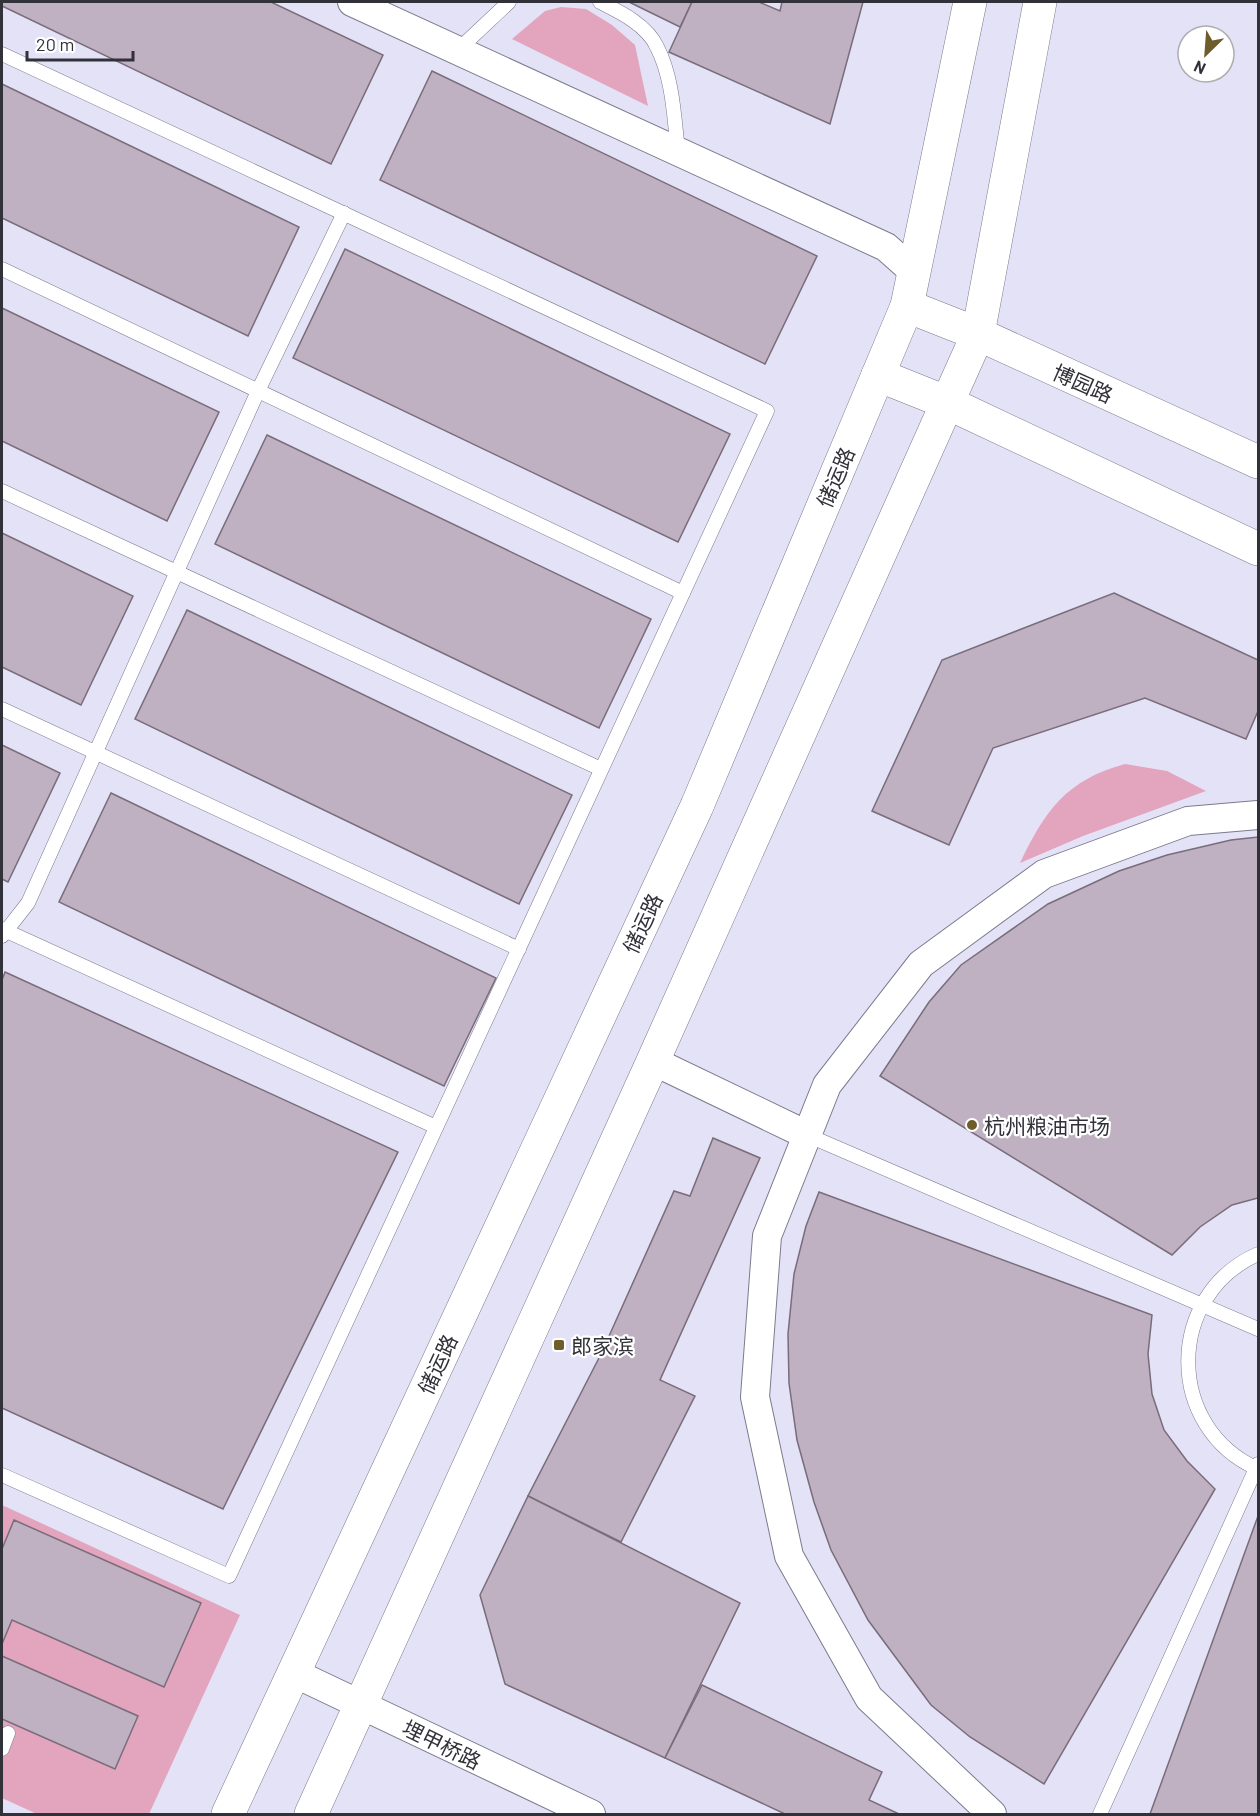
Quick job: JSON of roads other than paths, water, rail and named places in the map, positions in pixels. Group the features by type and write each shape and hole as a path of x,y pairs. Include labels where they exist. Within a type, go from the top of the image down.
{"main road":[{"name":"储运路","path":"228,1815 697,806 907,306 970,2"},
{"path":"311,1815 653,1061 978,334 1040,2"},
{"name":"博园路","path":"907,306 978,334 1258,462"},
{"path":"878,375 948,403 1258,549"}],"street":[{"path":"352,2 886,247 913,271"},
{"path":"992,1815 869,1698 789,1556 755,1397 767,1236 827,1084 921,964 1044,874 1188,821 1258,815"},
{"path":"653,1061 807,1135"},
{"name":"埋甲桥路","path":"294,1673 591,1815"}],"lane":[{"path":"458,50 509,2"},
{"path":"600,2 631,18 657,45 670,86 678,151"},
{"path":"2,54 767,411 229,1576 2,1475"},
{"path":"344,213 258,391 28,903 2,932 436,1127"},
{"path":"2,268 683,592"},
{"path":"2,491 601,769"},
{"path":"2,709 519,949"},
{"path":"807,1135 1258,1329"},
{"path":"1100,1815 1258,1467 1241,1462 1212,1435 1193,1401 1187,1362 1193,1323 1211,1288 1240,1262 1258,1254"},
{"path":"2,1749 8,1733"}],"place":[{"name":"杭州粮油市场","path":"972,1125"},
{"name":"郎家滨","path":"559,1345"}]}
